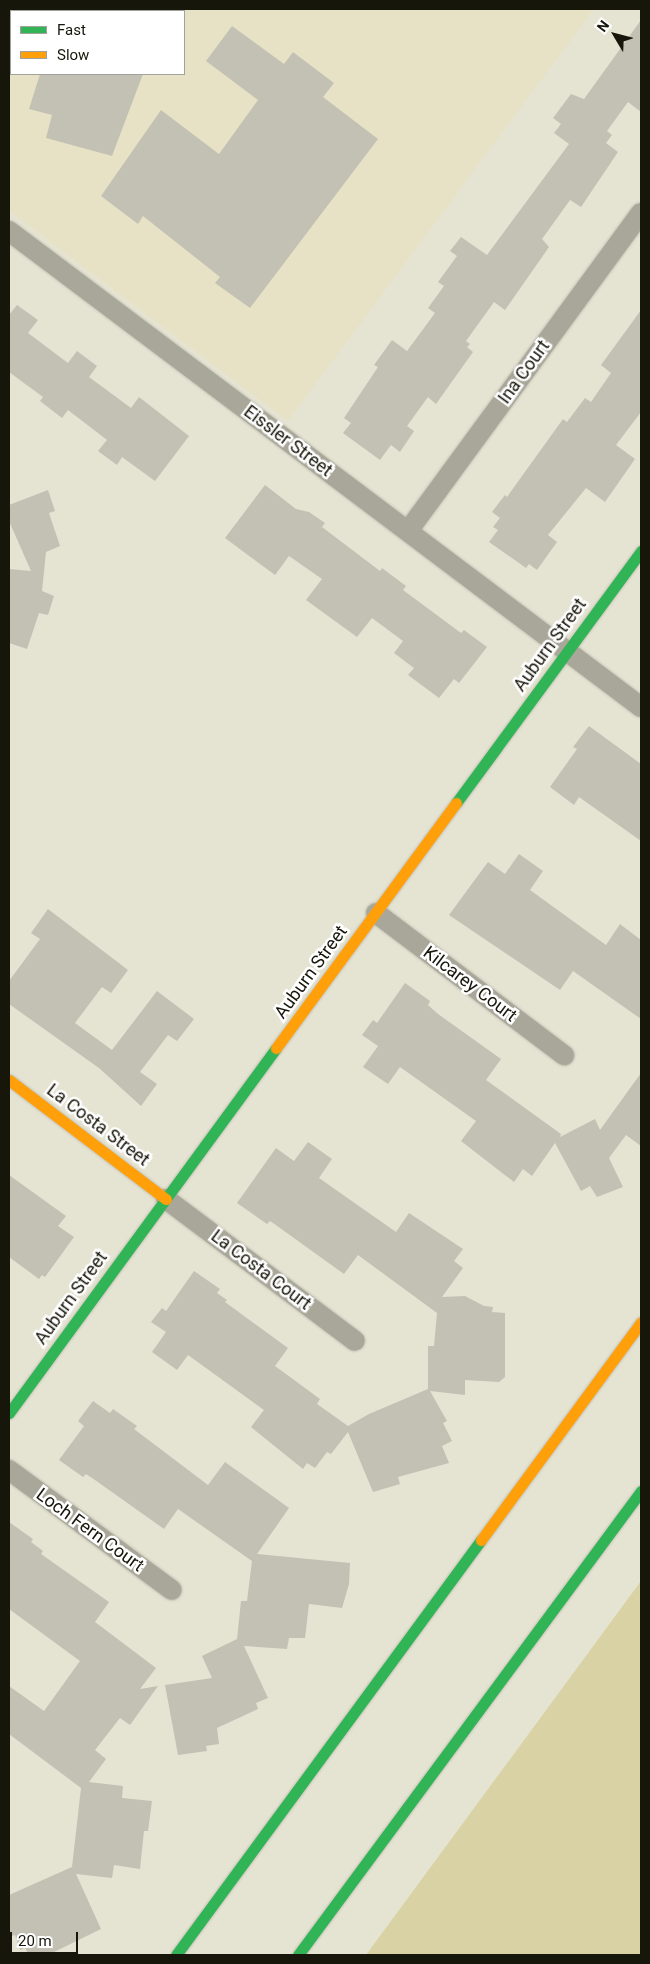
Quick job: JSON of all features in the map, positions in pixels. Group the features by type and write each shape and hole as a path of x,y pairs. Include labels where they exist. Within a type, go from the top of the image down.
{"main road":[{"name":"Auburn Street","path":"9,1413 641,551"},
{"name":"La Costa Street","path":"9,1080 166,1199"},
{"path":"176,1955 641,1322"},
{"path":"298,1955 641,1491"}],"street":[{"name":"Ina Court","path":"408,531 641,213"},
{"name":"Eissler Street","path":"9,231 641,707"},
{"name":"Kilcarey Court","path":"376,913 564,1055"},
{"name":"La Costa Court","path":"166,1199 355,1340"},
{"name":"Loch Fern Court","path":"9,1470 172,1590"}],"shaded area":[{"path":"9,9 594,9 288,421 9,211"},
{"path":"641,1581 641,1955 366,1955"}],"building":[{"path":"641,20 641,112 628,102 607,131 612,135 606,143 618,152 581,207 570,200 542,239 549,247 505,310 494,302 466,341 470,344 467,347 473,352 436,404 428,397 407,426 414,431 400,452 391,445 380,460 343,433 351,423 344,418 378,367 374,365 392,340 407,351 435,313 428,308 444,286 438,282 457,256 450,251 461,237 487,255 569,144 554,133 561,124 553,118 571,94 584,99"},
{"path":"232,26 284,64 293,52 334,83 323,97 378,139 250,308 215,283 220,277 143,216 138,224 101,196 161,110 219,154 258,100 206,61"},
{"path":"40,75 143,75 112,156 46,138 52,115 29,109"},
{"path":"17,305 38,320 28,333 68,363 77,351 97,366 89,377 131,408 139,397 189,436 155,481 122,457 117,465 98,451 107,440 68,410 62,418 40,401 43,397 9,372 9,315"},
{"path":"641,310 641,412 616,445 635,459 605,502 586,488 548,535 557,542 537,570 529,564 526,568 489,542 498,530 493,527 500,518 492,512 505,495 507,497 563,419 567,422 585,398 591,402 611,373 601,365"},
{"path":"265,485 296,509 309,512 325,523 322,527 380,571 382,568 406,586 403,590 461,633 464,630 487,647 459,683 454,679 439,698 408,675 414,668 394,653 403,641 372,618 357,637 306,600 322,579 289,556 275,575 225,538"},
{"path":"48,490 55,511 49,513 60,546 46,552 42,591 54,596 48,615 39,613 27,649 9,643 9,569 31,571 9,521 9,505"},
{"path":"589,726 641,764 641,841 579,797 574,805 550,787 577,749 573,747"},
{"path":"519,854 543,871 530,890 606,945 620,924 641,940 641,1019 573,971 560,990 449,915 488,862 505,874"},
{"path":"48,909 128,970 111,993 102,987 75,1023 112,1050 157,991 194,1019 177,1041 168,1035 140,1072 157,1084 141,1106 99,1068 9,1004 9,981 40,939 31,933"},
{"path":"405,983 430,1001 428,1005 438,1014 501,1059 486,1080 561,1134 560,1137 595,1119 600,1130 641,1073 641,1146 626,1135 609,1158 623,1187 597,1197 590,1186 581,1191 555,1143 532,1176 523,1169 514,1182 461,1141 476,1121 400,1067 388,1084 363,1067 378,1046 362,1035 373,1020 377,1023"},
{"path":"308,1142 332,1159 319,1178 396,1232 409,1213 463,1249 454,1261 463,1268 442,1297 465,1296 484,1306 493,1307 492,1312 505,1313 505,1377 499,1382 465,1380 465,1395 430,1391 447,1421 443,1423 452,1441 442,1446 449,1463 398,1477 400,1484 373,1492 348,1432 331,1454 327,1452 315,1468 307,1463 303,1469 251,1427 264,1410 188,1355 177,1370 152,1352 166,1332 151,1322 162,1308 166,1311 194,1271 220,1289 217,1293 227,1300 225,1302 288,1348 275,1366 320,1399 317,1404 348,1426 369,1414 428,1389 428,1346 434,1346 437,1313 358,1255 344,1274 270,1221 267,1224 237,1203 276,1148 294,1161"},
{"path":"9,1175 66,1216 58,1226 74,1237 45,1277 42,1275 39,1279 9,1257"},
{"path":"93,1401 110,1413 113,1409 137,1426 134,1429 208,1485 225,1462 289,1508 257,1554 350,1563 349,1584 342,1608 309,1604 305,1638 289,1638 287,1649 244,1646 268,1698 256,1703 258,1709 217,1728 219,1744 206,1746 207,1751 178,1755 165,1685 212,1678 202,1656 237,1639 241,1601 247,1601 252,1561 178,1509 164,1529 86,1474 83,1477 59,1460 84,1426 78,1421"},
{"path":"9,1522 33,1539 31,1542 43,1551 41,1554 109,1602 95,1622 156,1668 140,1689 158,1686 130,1725 120,1718 95,1750 106,1759 89,1782 123,1786 122,1798 152,1801 148,1831 144,1831 140,1869 114,1865 112,1878 76,1874 101,1929 48,1955 29,1955 25,1948 20,1950 15,1935 9,1937 9,1895 72,1867 81,1788 9,1734 9,1686 44,1711 80,1661 9,1609"}],"traffic: fast":[{"path":"456,803 641,551"},
{"path":"9,1413 276,1048"},
{"path":"298,1955 641,1491"},
{"path":"176,1955 481,1540"}],"traffic: slow":[{"path":"276,1048 456,803"},
{"path":"9,1080 166,1199"},
{"path":"481,1540 641,1322"}]}
